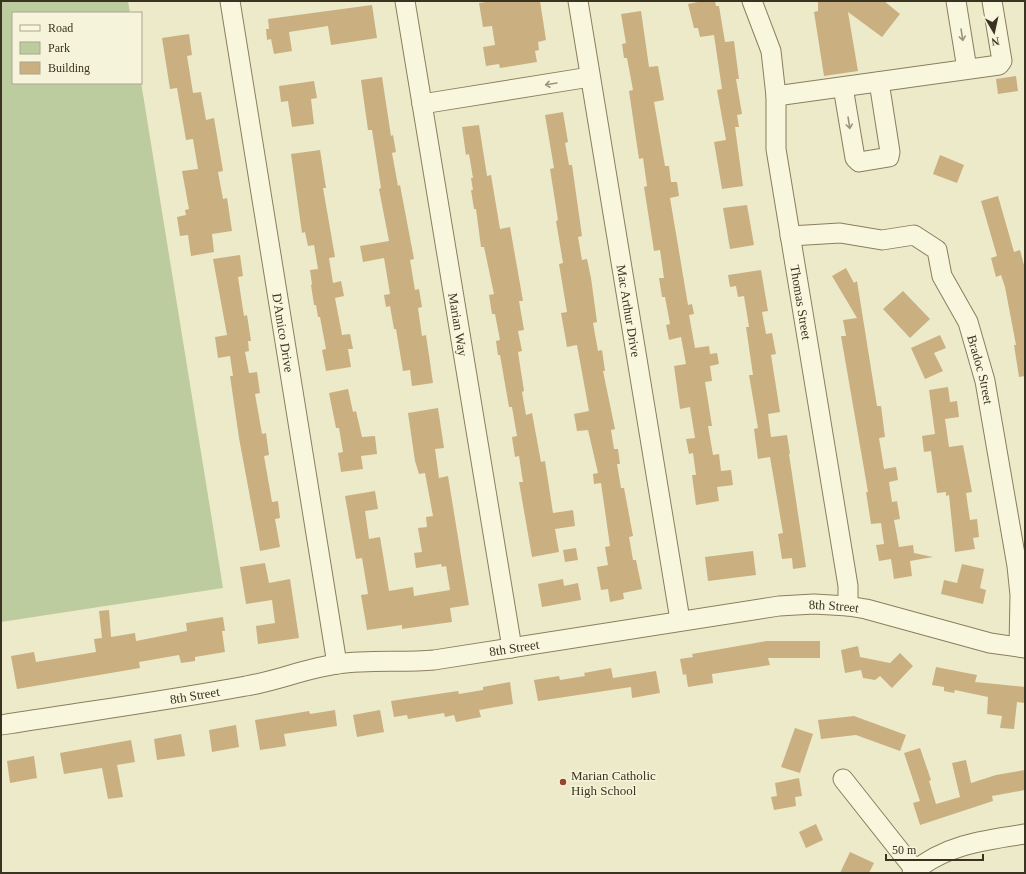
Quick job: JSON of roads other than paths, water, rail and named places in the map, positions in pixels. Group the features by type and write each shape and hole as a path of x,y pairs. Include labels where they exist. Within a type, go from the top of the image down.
{"street":[{"name":"D'Amico Drive","path":"230,1 338,664"},
{"name":"Marian Way","path":"406,1 512,648"},
{"name":"Mac Arthur Drive","path":"578,1 680,620"},
{"name":"Thomas Street","path":"752,1 771,51 776,96 776,149 848,586 848,606"},
{"path":"956,1 968,69"},
{"path":"776,96 999,65 1002,61 992,1"},
{"path":"422,104 590,77"},
{"path":"843,87 855,158 858,162 889,157 890,152 879,82"},
{"name":"Bradoc Street","path":"790,236 840,234 882,240 914,235 937,250 942,276 968,322 986,381 1017,566 1020,595 1022,648"},
{"name":"8th Street","path":"1,725 246,686 298,672 338,664 368,661 414,662 779,606 814,604 848,606 898,617 990,643 1022,648"},
{"path":"843,779 914,871 930,859 952,848 972,842 1025,834"}],"place":[{"name":"Marian Catholic High School","path":"563,782"}]}
